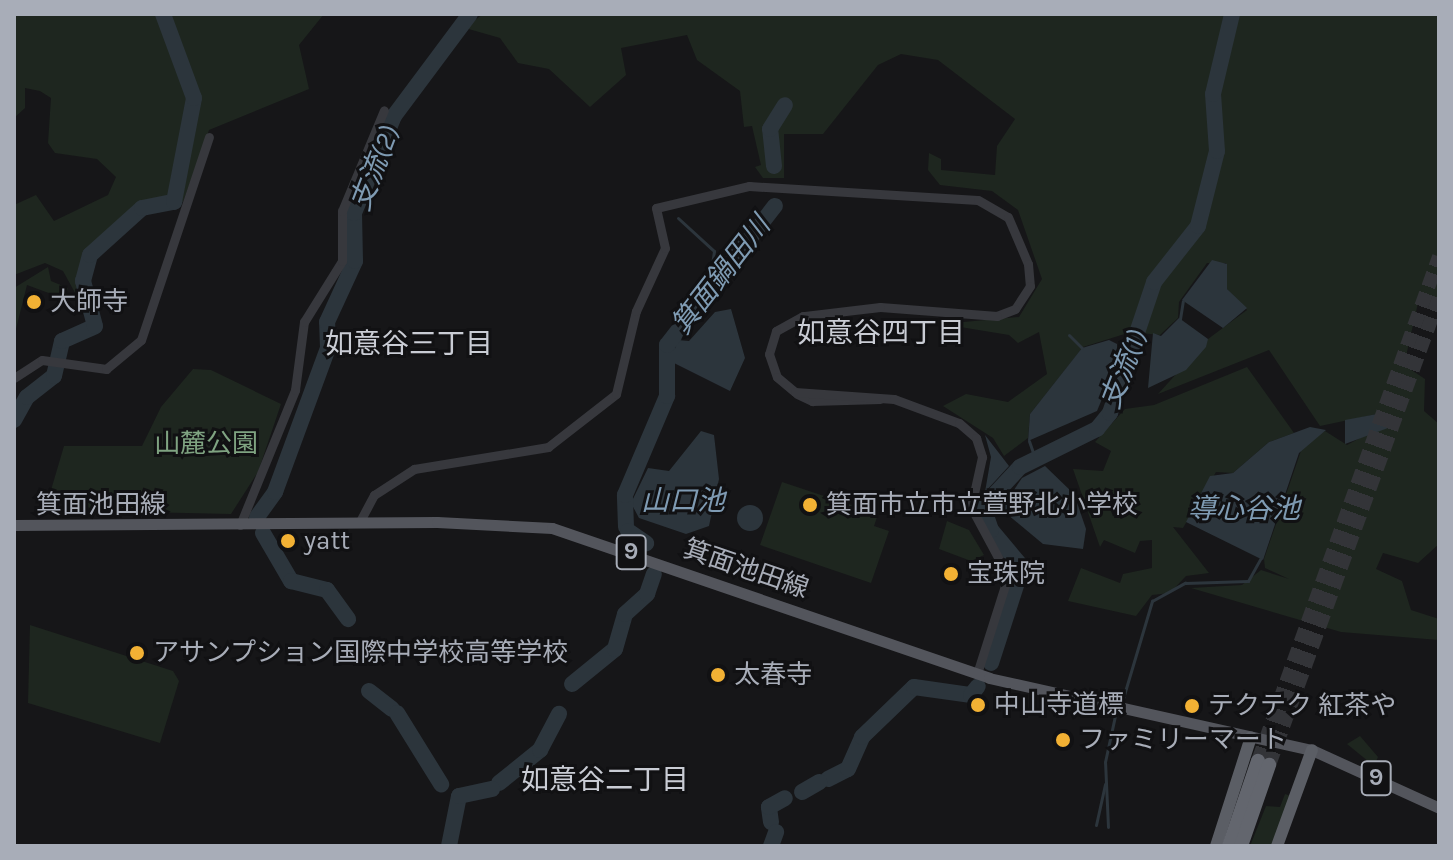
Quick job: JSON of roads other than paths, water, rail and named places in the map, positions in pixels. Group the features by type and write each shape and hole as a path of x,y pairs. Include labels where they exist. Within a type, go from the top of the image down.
{"highway":[{"path":"1216,846 1251,737"},
{"path":"1277,846 1312,750"},
{"path":"1229,846 1264,763 1241,846"}],"main road":[{"name":"箕面池田線","path":"14,525 501,523 576,534 977,674 1312,750 1439,808"}],"street":[{"path":"240,525 295,390 304,322 342,261 342,211 384,110"},
{"path":"14,378 42,360 106,369 141,340 209,137"},
{"path":"359,523 374,495 414,469 548,447 616,394 636,311 665,248 656,208 749,186 970,199 1008,217 1030,275 1020,305 997,316 880,307 790,320 774,334 769,354 777,377 795,392 883,398 959,423 981,449 971,507 1008,576 977,674"}],"water":[{"path":"1212,260 1227,264 1227,289 1247,308 1223,328 1182,300"},
{"path":"731,309 745,358 730,391 672,362 677,340 689,341 715,312"},
{"path":"1179,318 1208,339 1206,347 1186,370 1148,388 1153,333 1161,336"},
{"path":"1109,340 1117,344 1118,360 1097,411 1028,441 1030,414 1082,348"},
{"path":"1377,414 1388,428 1345,444 1345,420"},
{"name":"導心谷池","path":"1310,427 1326,430 1299,453 1263,560 1186,522 1210,476 1233,473 1269,442"},
{"name":"山口池","path":"701,431 714,435 719,479 709,526 686,534 639,518 631,503 648,468 669,471"},
{"path":"985,435 1009,466 985,492 991,457"},
{"path":"1045,466 1074,494 1086,529 1083,549 1043,544 1001,509 1022,478"},
{"path":"750,505 759,509 763,518 759,527 750,531 741,527 737,518 741,509"}],"waterway":[{"path":"14,420 27,397 54,376 62,341 95,326 83,281 90,255 142,208 174,202 194,98 163,14"},
{"name":"支流(2)","path":"257,517 275,492 328,348 327,322 355,261 354,213 394,116 470,14"},
{"name":"支流(1)","path":"991,663 1022,567 991,530 983,507 1020,467 1097,429 1110,413 1154,282 1198,226 1217,151 1213,94 1232,14"},
{"name":"箕面鍋田川","path":"774,166 770,129 785,105"},
{"name":"箕面鍋田川","path":"626,527 625,495 667,396 667,345 775,206"},
{"path":"678,218 714,251 707,298"},
{"path":"1180,319 1183,301"},
{"path":"1069,335 1082,348"},
{"path":"1029,441 1035,458"},
{"name":"箕面鍋田川","path":"628,531 646,543"},
{"name":"支流(2)","path":"263,533 291,581 327,590 348,619"},
{"path":"1121,705 1152,601 1185,583 1248,581 1260,559"},
{"name":"箕面鍋田川","path":"572,684 615,649 625,614 647,594 654,574"},
{"name":"支流(1)","path":"828,779 848,769 862,737 914,687 971,695 978,686"},
{"name":"支流(2)","path":"369,691 392,709"},
{"path":"1108,827 1105,762 1116,711"},
{"name":"支流(2)","path":"397,713 441,784"},
{"name":"箕面鍋田川","path":"499,783 540,750 559,714"},
{"name":"支流(1)","path":"802,792 819,782"},
{"path":"1096,825 1105,784"},
{"name":"箕面鍋田川","path":"449,846 459,796 492,789"},
{"name":"支流(1)","path":"771,822 769,807 785,798"},
{"name":"支流(1)","path":"771,846 776,832"}],"tunnel":[{"path":"1258,761 1439,257"},
{"path":"1269,765 1439,298"}],"place":[{"name":"大師寺","path":"34,302"},
{"name":"箕面市立市立萱野北小学校","path":"810,505"},
{"name":"yatt","path":"288,541"},
{"name":"宝珠院","path":"951,574"},
{"name":"アサンプション国際中学校高等学校","path":"137,653"},
{"name":"太春寺","path":"718,675"},
{"name":"中山寺道標","path":"978,705"},
{"name":"テクテク 紅茶や","path":"1192,706"},
{"name":"ファミリーマート","path":"1063,740"}],"district":[{"name":"如意谷四丁目","path":"881,333"},
{"name":"如意谷三丁目","path":"409,344"},
{"name":"如意谷二丁目","path":"605,780"}],"park label":[{"name":"山麓公園","path":"206,444"}]}
